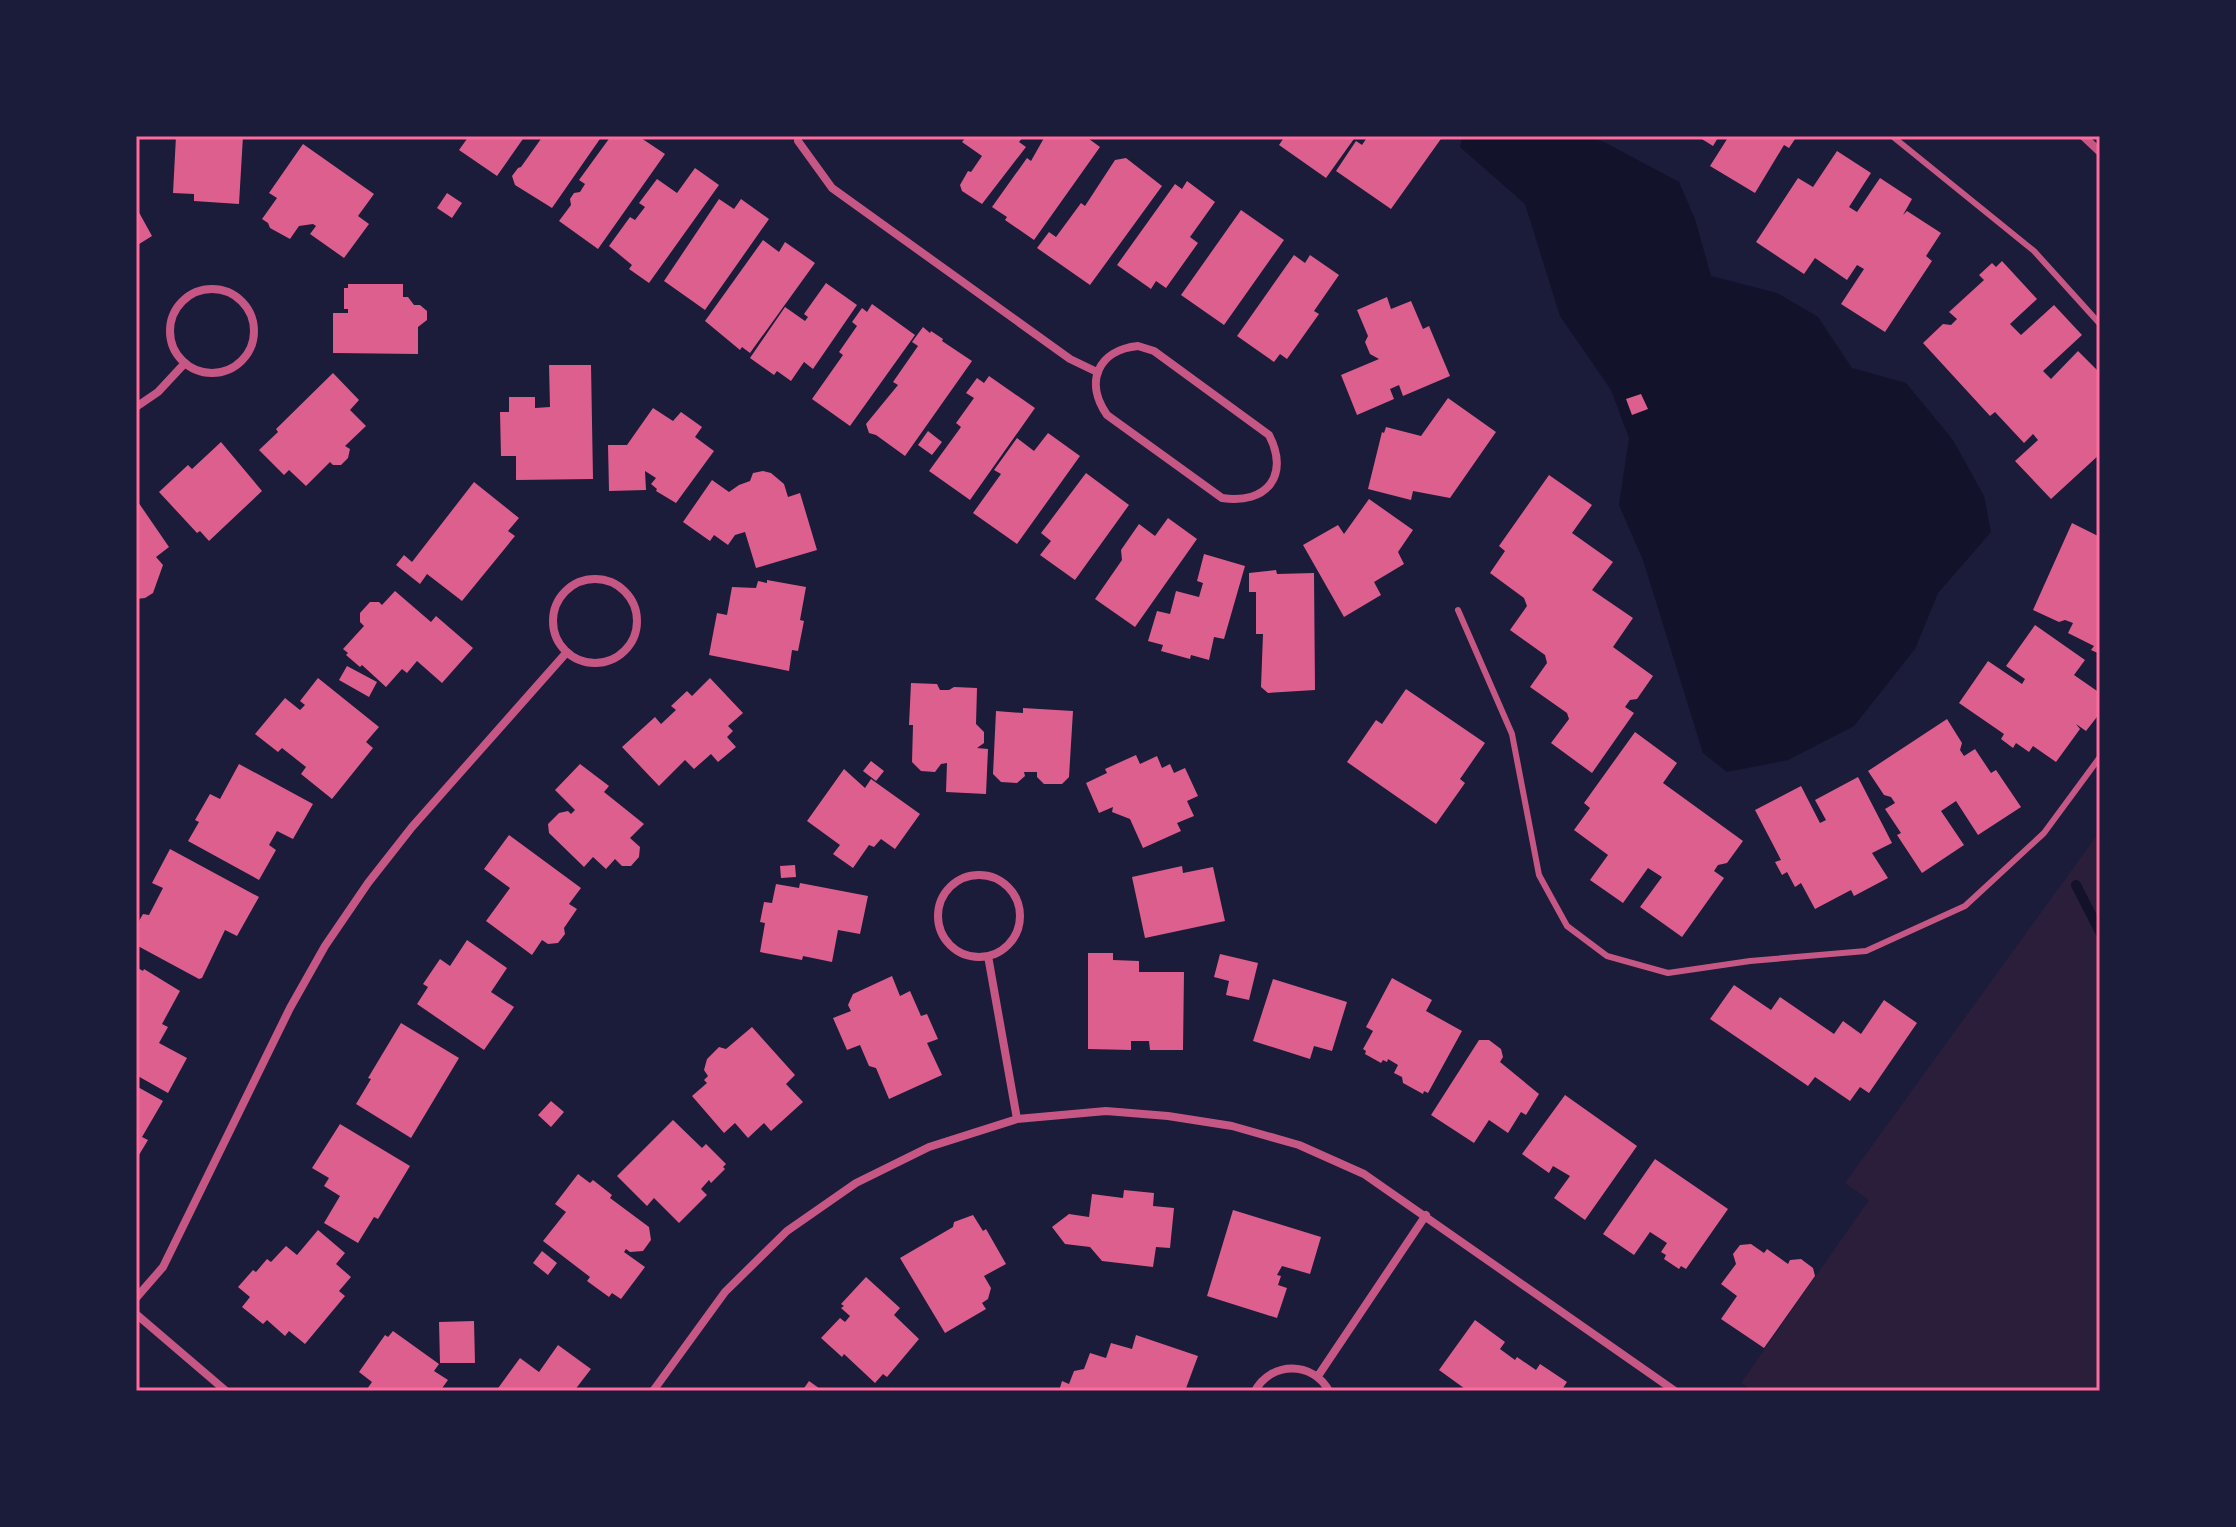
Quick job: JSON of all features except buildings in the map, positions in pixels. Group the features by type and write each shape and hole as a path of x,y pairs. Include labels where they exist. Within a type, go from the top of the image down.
{"street":[{"path":"798,136 798,141 832,188 1070,359 1097,372"},
{"path":"2083,136 2100,152"},
{"path":"201,290 227,291 239,298 248,309 253,323 253,337 248,351 239,362 227,370 212,373 185,363 176,354 171,341 173,315 179,304 201,290"},
{"path":"1138,346 1154,351 1269,435 1277,451 1277,468 1270,484 1257,497 1240,501 1222,498 1107,415 1098,402 1095,387 1097,372 1107,357 1121,348 1138,346"},
{"path":"136,407 158,392 185,363"},
{"path":"593,579 607,580 619,586 635,608 635,635 628,647 618,656 592,663 567,652 558,641 554,614 567,590 593,579"},
{"path":"136,1298 163,1267 290,1008 368,883 412,827 567,652"},
{"path":"983,874 1006,884 1020,907 1017,932 1010,943 1000,952 988,956 974,957 960,953 948,944 937,918 939,903 946,891 956,881 970,875 983,874"},
{"path":"988,956 1017,1119"},
{"path":"653,1391 725,1292 787,1231 856,1183 929,1147 1017,1119 1106,1111 1232,1126 1299,1145 1364,1174 1675,1391"},
{"path":"1318,1376 1426,1215"},
{"path":"136,1314 226,1391"},
{"path":"1255,1391 1267,1376 1292,1368 1318,1376 1329,1391"}],"lane":[{"path":"1892,136 2034,251 2100,324"},
{"path":"1458,610 1512,734 1539,875 1567,926 1607,956 1668,973 1750,961 1866,951 1965,906 2044,833 2100,757"}],"shaded area":[{"path":"1463,136 1584,136 1604,142 1679,182 1695,219 1711,276 1777,293 1818,317 1852,368 1906,383 1953,440 1984,496 1991,532 1938,593 1915,649 1854,726 1788,760 1727,772 1703,753 1643,560 1619,505 1629,438 1611,390 1560,316 1525,204 1460,147"},
{"path":"2100,831 2100,1391 1753,1391 1741,1383 1869,1200 1845,1183"}],"waterway":[{"path":"2076,885 2100,932"}]}
